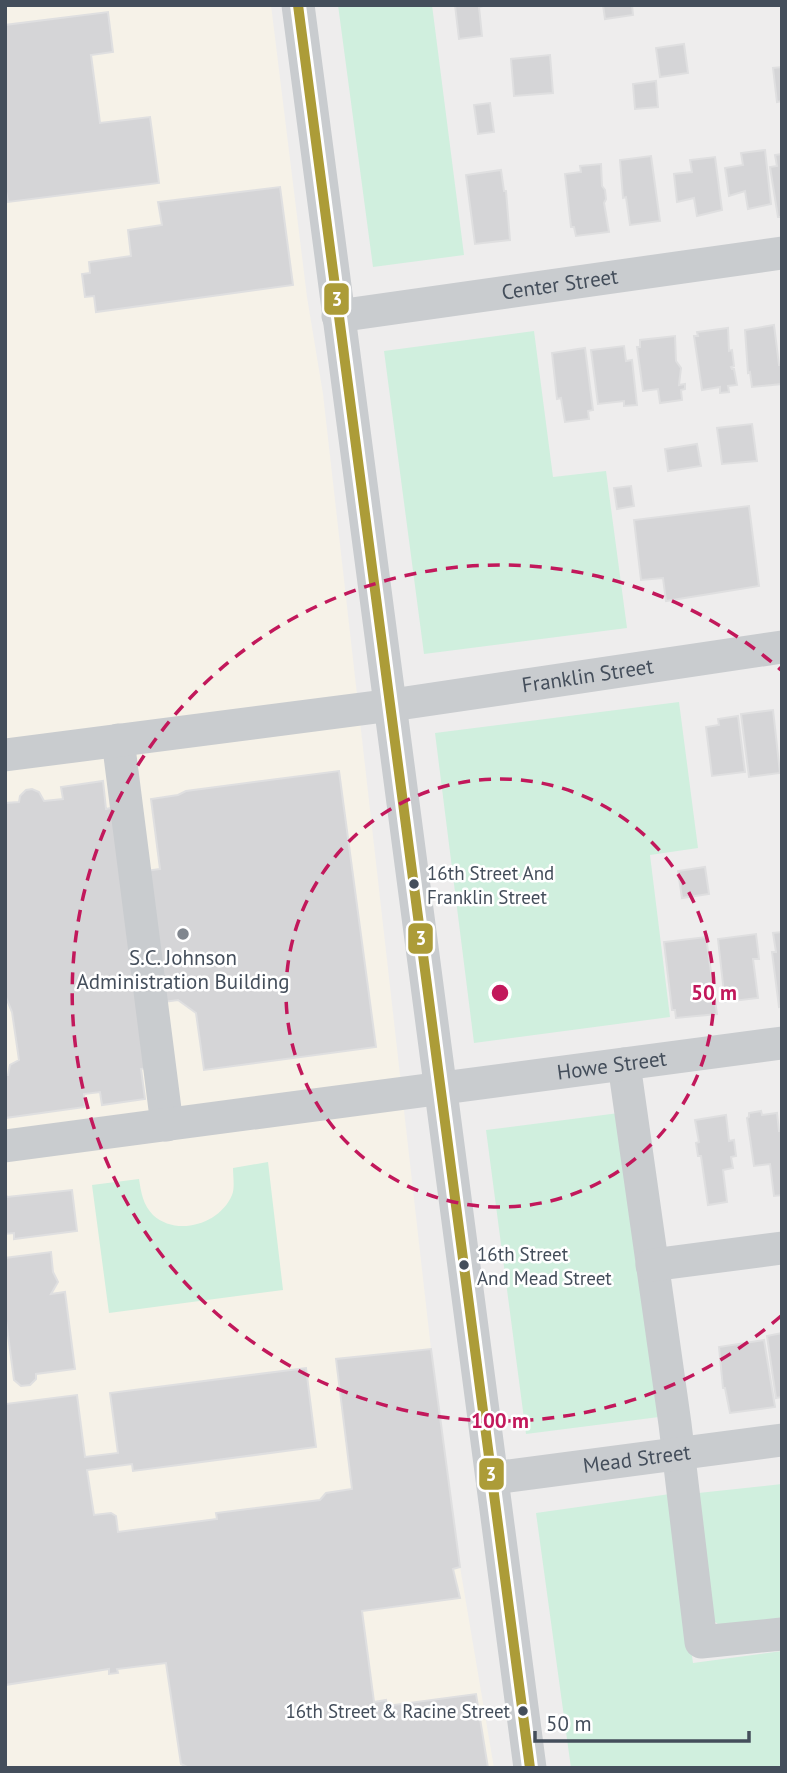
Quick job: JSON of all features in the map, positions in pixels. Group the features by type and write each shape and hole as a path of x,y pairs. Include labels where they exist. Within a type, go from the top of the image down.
{"street":[{"path":"298,5 530,1768"},
{"name":"Center Street","path":"338,316 782,253"},
{"name":"Franklin Street","path":"5,755 392,705 782,647"},
{"path":"118,740 167,1125"},
{"name":"Howe Street","path":"5,1146 782,1043"},
{"path":"624,1064 701,1642 782,1634"},
{"path":"652,1265 782,1248"},
{"name":"Mead Street","path":"493,1478 782,1440"}],"shaded area":[{"path":"5,5 271,5 307,297 323,394 431,1349 460,1567 494,1768 5,1768"}],"green space":[{"path":"338,5 432,5 464,255 373,267"},
{"path":"534,331 553,477 606,471 627,628 424,654 384,351"},
{"path":"679,702 698,848 650,855 670,1017 474,1043 435,733"},
{"path":"619,1113 659,1417 526,1434 486,1130"},
{"path":"268,1162 283,1290 109,1313 92,1185 139,1179 145,1203 153,1215 163,1222 185,1226 208,1220 226,1205 233,1192 233,1168"},
{"path":"782,1484 782,1628 729,1632 704,1614 689,1494"},
{"path":"670,1494 693,1663 782,1651 782,1768 571,1768 536,1513"}],"building":[{"path":"455,5 487,5 479,7 482,36 459,39"},
{"path":"603,5 632,5 633,15 605,19"},
{"path":"108,12 113,52 91,55 100,123 150,117 159,183 8,202 5,186 5,25"},
{"path":"684,44 688,73 660,77 656,48"},
{"path":"550,55 553,93 514,96 511,59"},
{"path":"782,67 782,101 777,102 773,68"},
{"path":"656,81 658,107 635,109 633,84"},
{"path":"490,103 494,132 478,134 474,105"},
{"path":"765,150 771,204 748,209 745,191 729,196 725,168 743,165 741,153"},
{"path":"782,154 782,217 778,217 770,167 777,166 775,155"},
{"path":"651,156 660,221 630,225 626,197 623,198 620,160"},
{"path":"715,157 722,210 697,216 694,198 677,202 674,174 692,172 690,160"},
{"path":"601,164 609,232 576,236 574,227 571,227 565,174 581,172 580,166"},
{"path":"501,170 506,191 510,240 475,244 466,175"},
{"path":"280,187 293,285 96,312 94,296 85,297 82,274 90,273 89,262 131,256 128,230 162,225 158,202"},
{"path":"774,325 779,365 782,365 782,384 752,387 750,372 748,373 745,330"},
{"path":"728,328 729,351 732,350 734,366 731,367 734,369 737,385 728,386 729,392 720,393 720,387 702,390 694,336 698,336 697,332"},
{"path":"675,336 676,361 681,368 679,385 685,384 685,389 681,390 682,400 660,403 658,389 643,391 637,347 640,347 640,340"},
{"path":"624,346 626,361 632,360 637,405 624,406 624,401 598,404 591,350"},
{"path":"585,348 593,410 588,411 589,419 565,422 561,398 557,399 552,353"},
{"path":"752,424 757,461 722,464 717,428"},
{"path":"697,444 701,466 668,471 665,449"},
{"path":"631,486 634,506 617,509 614,488"},
{"path":"749,506 759,586 666,601 663,578 641,580 634,520"},
{"path":"773,710 780,773 749,777 741,714"},
{"path":"738,716 745,772 712,776 706,727 719,725 718,719"},
{"name":"S.C. Johnson Administration Building","path":"339,771 376,1047 204,1070 196,1013 178,1000 149,1004 157,1066 141,1069 145,1099 102,1105 100,1092 84,1094 85,1107 5,1118 5,1075 8,1075 10,1065 19,1060 12,1012 5,995 5,803 19,802 20,796 26,790 32,789 39,792 44,801 63,799 61,787 103,781 106,809 111,808 132,873 160,869 151,799 178,795 186,791"},
{"path":"705,867 709,894 682,898 678,871"},
{"path":"782,932 782,1006 779,1007 772,952 776,952 773,933"},
{"path":"756,934 759,959 753,959 758,998 725,1002 718,939"},
{"path":"706,937 717,1014 676,1018 675,1010 672,1010 664,942"},
{"path":"761,1111 762,1115 777,1113 781,1131 782,1195 774,1196 770,1164 754,1166 747,1118 749,1113"},
{"path":"726,1115 729,1141 734,1140 736,1156 731,1157 733,1168 723,1170 727,1202 708,1205 701,1156 698,1156 696,1143 699,1142 695,1120"},
{"path":"72,1190 77,1231 14,1239 14,1233 5,1234 5,1193 7,1197"},
{"path":"51,1252 53,1272 58,1282 51,1294 65,1292 75,1369 36,1374 36,1379 30,1385 21,1386 14,1380 5,1313 5,1258"},
{"path":"782,1333 782,1397 776,1398 767,1336"},
{"path":"764,1340 775,1407 730,1413 723,1388 719,1347"},
{"path":"431,1349 460,1567 453,1569 460,1598 362,1611 374,1702 386,1700 387,1706 476,1694 488,1768 189,1768 181,1764 166,1663 117,1669 118,1673 109,1674 109,1669 5,1685 5,1396 6,1404 77,1395 85,1457 118,1453 110,1393 306,1368 316,1447 133,1471 132,1464 87,1470 94,1515 111,1513 116,1516 118,1532 217,1519 216,1513 320,1500 326,1493 352,1489 336,1359"}],"transit line":[{"name":"3","path":"298,5 530,1768"}],"place":[{"name":"16th Street And Franklin Street","path":"414,884"},
{"name":"S.C. Johnson Administration Building","path":"183,934"},
{"name":"16th Street And Mead Street","path":"464,1265"},
{"name":"16th Street & Racine Street","path":"523,1711"}]}
